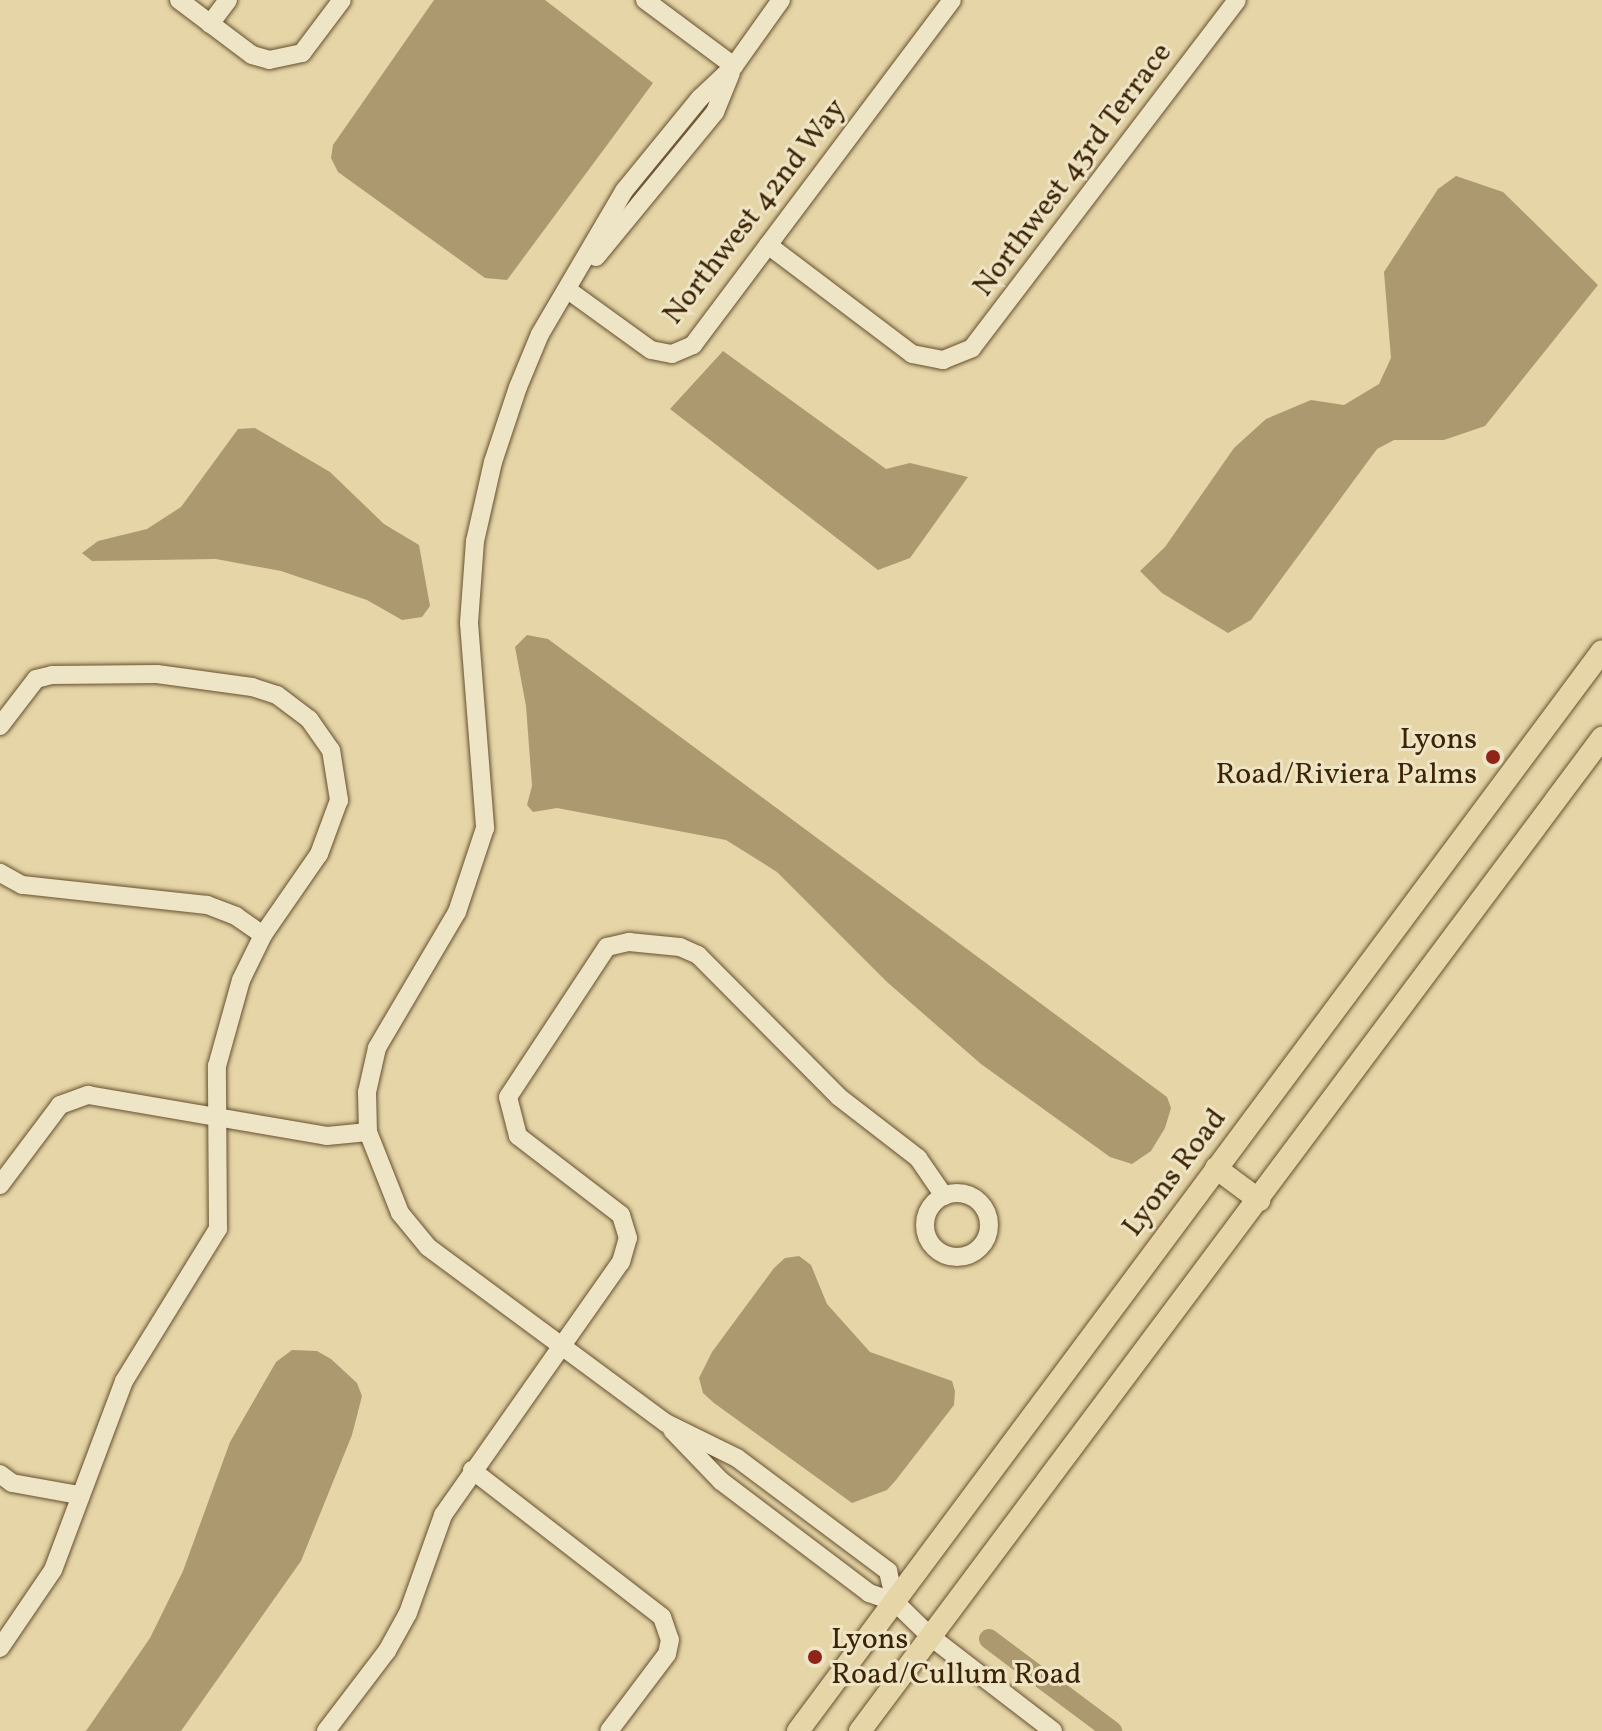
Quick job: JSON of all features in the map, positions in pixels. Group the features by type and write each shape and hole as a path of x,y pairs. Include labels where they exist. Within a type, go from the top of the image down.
{"main road":[{"name":"Lyons Road","path":"798,1731 1602,651"},
{"path":"860,1731 1602,738"},
{"path":"1216,1168 1259,1200"}],"street":[{"path":"179,0 252,55 288,60 302,53 342,0"},
{"path":"210,24 228,0"},
{"path":"645,0 734,66"},
{"path":"781,0 734,66 700,98 624,191 540,334 518,387 493,462 475,541 469,623 485,828 476,867 457,912 377,1048 367,1092 368,1132 400,1213 428,1247 666,1423 737,1458 888,1571 895,1602"},
{"name":"Northwest 42nd Way","path":"568,290 651,350 672,354 693,345 952,0"},
{"name":"Northwest 43rd Terrace","path":"768,245 912,354 943,360 972,348 1237,0"},
{"path":"0,726 36,679 52,675 206,678 252,687 295,705 331,750 339,800 319,854 263,935 227,1019 217,1066 218,1229 131,1368 78,1495 53,1570 0,1648"},
{"path":"0,873 22,885 207,905 236,916 263,935"},
{"path":"326,1731 394,1638 443,1515 621,1262 628,1238 621,1215 518,1136 510,1119 508,1097 607,947 629,942 680,947 698,955 839,1097 918,1158 944,1196"},
{"path":"0,1185 60,1105 72,1098 88,1095 327,1136 368,1132"},
{"path":"666,1423 721,1481 869,1593 895,1602 931,1637 1053,1731"},
{"path":"472,1470 662,1617 670,1640 661,1667 609,1731"},
{"path":"0,1474 12,1483 78,1495"}],"shaded area":[{"path":"434,0 545,0 653,83 507,280 485,278 338,172 331,158 333,145"},
{"path":"1456,176 1503,192 1598,285 1485,426 1444,440 1394,440 1377,449 1251,620 1228,633 1162,593 1140,571 1165,547 1234,448 1266,419 1311,400 1344,405 1379,384 1391,358 1384,272 1438,189"},
{"path":"723,351 886,469 910,463 968,477 910,558 878,570 670,409"},
{"path":"255,428 330,472 384,524 419,545 430,606 422,617 402,620 367,600 281,571 216,559 92,561 82,553 98,541 147,529 181,507 238,429"},
{"path":"527,635 548,639 1167,1097 1171,1108 1165,1128 1151,1151 1132,1164 1110,1157 981,1064 887,982 777,872 726,840 557,808 533,812 527,805 532,786 526,706 515,647"},
{"path":"799,1256 811,1265 827,1304 870,1352 952,1381 955,1391 954,1405 887,1490 852,1503 714,1403 703,1393 699,1378 712,1352 774,1268 785,1258"},
{"path":"292,1350 317,1351 331,1359 357,1383 362,1396 352,1435 301,1561 181,1731 86,1731 150,1638 183,1571 230,1442 276,1362"}],"waterway":[{"path":"989,1639 1112,1731"}],"place":[{"name":"Lyons Road/Riviera Palms","path":"1493,757"},
{"name":"Lyons Road/Cullum Road","path":"815,1657"}]}
